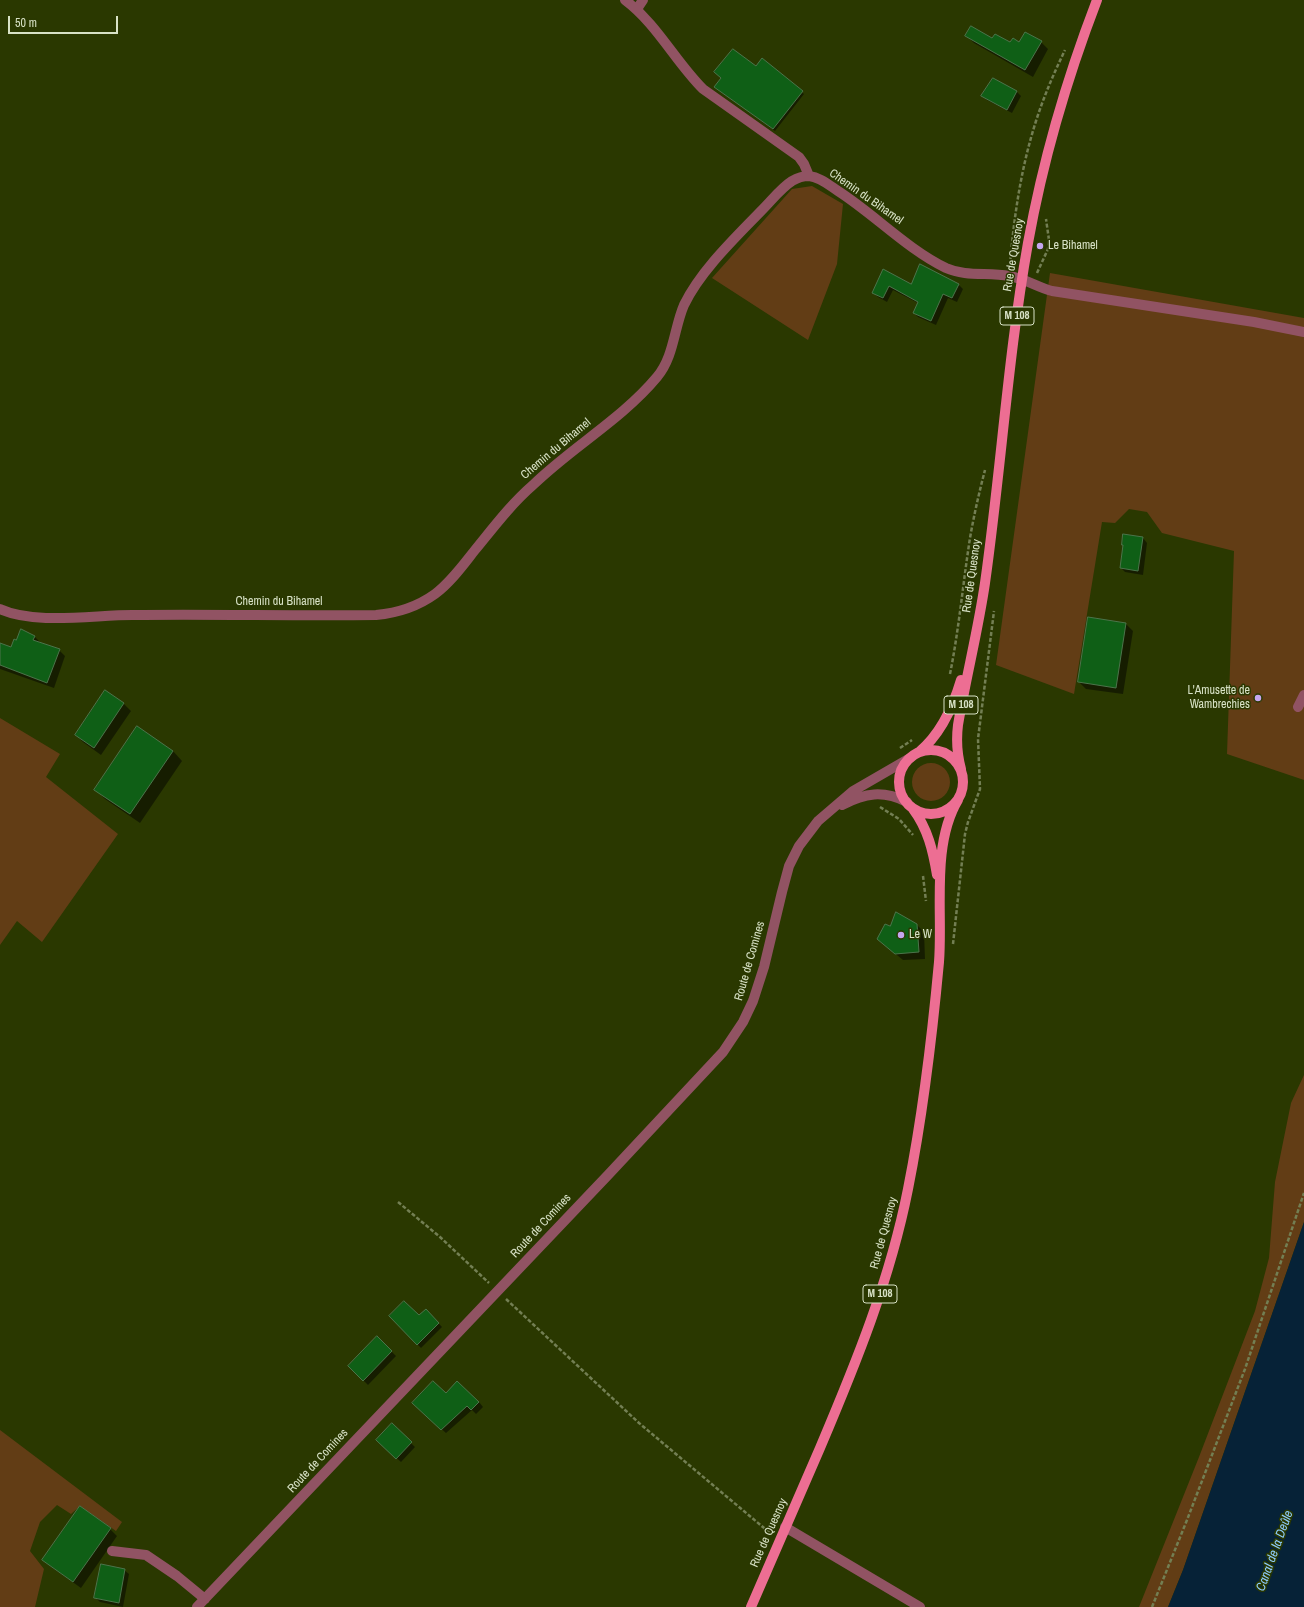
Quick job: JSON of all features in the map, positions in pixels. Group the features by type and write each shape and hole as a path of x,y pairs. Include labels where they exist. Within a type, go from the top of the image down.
{"main road":[{"name":"Rue de Quesnoy","path":"961,769 957,757 957,736 961,706 985,581 1022,279 1032,222 1053,134 1076,60 1097,0"},
{"name":"Rue de Quesnoy","path":"914,755 934,738 949,713 960,686 974,640"},
{"path":"927,750 941,751 953,758 961,769 964,778 963,788 958,800 952,807 939,813 926,814 910,805 902,795 899,782 902,768 914,755 927,750"},
{"name":"Rue de Quesnoy","path":"750,1607 856,1362 888,1269 899,1228 915,1155 933,1018 939,960 940,889 947,825 958,800"},
{"name":"Rue de Quesnoy","path":"910,805 926,829 940,889"}],"street":[{"path":"625,0 637,9 694,80 703,89 800,158 809,176"},
{"path":"637,9 643,0"},
{"name":"Chemin du Bihamel","path":"0,609 22,616 43,617 132,615 376,615 398,612 424,601 440,590 457,573 505,514 533,484 630,405 659,375 671,350 684,306 698,281 787,184 794,180 809,176 817,178 843,194 917,250 947,268 978,275 1009,276 1022,279 1043,289 1254,322 1304,332"},
{"path":"1298,707 1304,695"},
{"name":"Route de Comines","path":"197,1607 723,1052 737,1033 748,1012 760,979 782,892 794,854 811,829 853,791 914,755"},
{"name":"Route de Comines","path":"825,815 853,800 868,795 892,796 910,805"},
{"path":"785,1527 920,1607"},
{"path":"112,1551 146,1555 177,1576 205,1599"}],"path":[{"path":"1009,276 1015,208 1030,139 1043,102 1068,43"},
{"path":"949,680 970,540 986,465"},
{"path":"896,751 915,738"},
{"path":"874,806 888,811 899,819 915,838"},
{"path":"923,873 926,904"},
{"path":"1152,1607 1245,1369 1304,1193"},
{"path":"398,1202 440,1237 639,1423 779,1541"},
{"path":"770,1534 773,1526"}],"shaded area":[{"path":"812,186 843,204 837,264 808,340 712,278 792,189"},
{"path":"1050,273 1304,318 1304,780 1227,754 1234,551 1162,533 1147,512 1129,509 1115,523 1102,522 1074,694 996,665"},
{"path":"0,718 60,754 46,777 118,834 42,942 17,921 0,945"},
{"path":"927,763 935,763 942,766 947,771 950,782 947,793 942,798 935,801 927,801 920,798 915,793 912,786 912,778 915,771 920,766"},
{"path":"1304,1075 1304,1222 1183,1570 1168,1607 1139,1607 1255,1311 1269,1258 1275,1182 1291,1103"},
{"path":"0,1430 122,1522 116,1531 80,1506 71,1514 57,1505 40,1522 30,1551 44,1569 35,1607 0,1607"}],"water":[{"name":"Canal de la Deûle","path":"1304,1222 1304,1607 1168,1607 1183,1570"}],"building":[{"path":"971,26 992,38 995,34 1010,42 1013,38 1019,42 1025,32 1042,41 1025,70 965,36"},
{"path":"733,49 756,66 762,58 803,91 773,129 714,87 721,78 714,72"},
{"path":"993,78 1017,91 1007,110 981,96"},
{"path":"920,264 959,284 952,298 943,294 931,321 913,313 918,302 889,286 883,298 872,293 883,269 911,284"},
{"path":"1123,534 1143,537 1138,571 1120,568"},
{"path":"1088,617 1126,623 1116,688 1078,682"},
{"path":"21,629 35,636 33,640 60,649 47,683 0,665 0,643 11,647 14,639 16,640"},
{"path":"105,690 124,703 94,748 75,735"},
{"path":"137,726 173,751 130,814 94,790"},
{"path":"896,912 917,924 919,952 895,954 877,939 885,924 890,926"},
{"path":"404,1301 419,1315 426,1309 439,1323 417,1345 389,1316"},
{"path":"377,1336 392,1351 363,1381 348,1366"},
{"path":"433,1381 446,1393 457,1381 479,1402 471,1410 467,1406 441,1430 412,1403"},
{"path":"392,1423 412,1442 396,1459 376,1440"},
{"path":"80,1506 111,1528 73,1582 42,1560"},
{"path":"101,1564 125,1569 119,1603 94,1598"}],"place":[{"name":"Le Bihamel","path":"1040,246"},
{"name":"L'Amusette de Wambrechies","path":"1258,698"},
{"name":"Le W","path":"901,935"}]}
